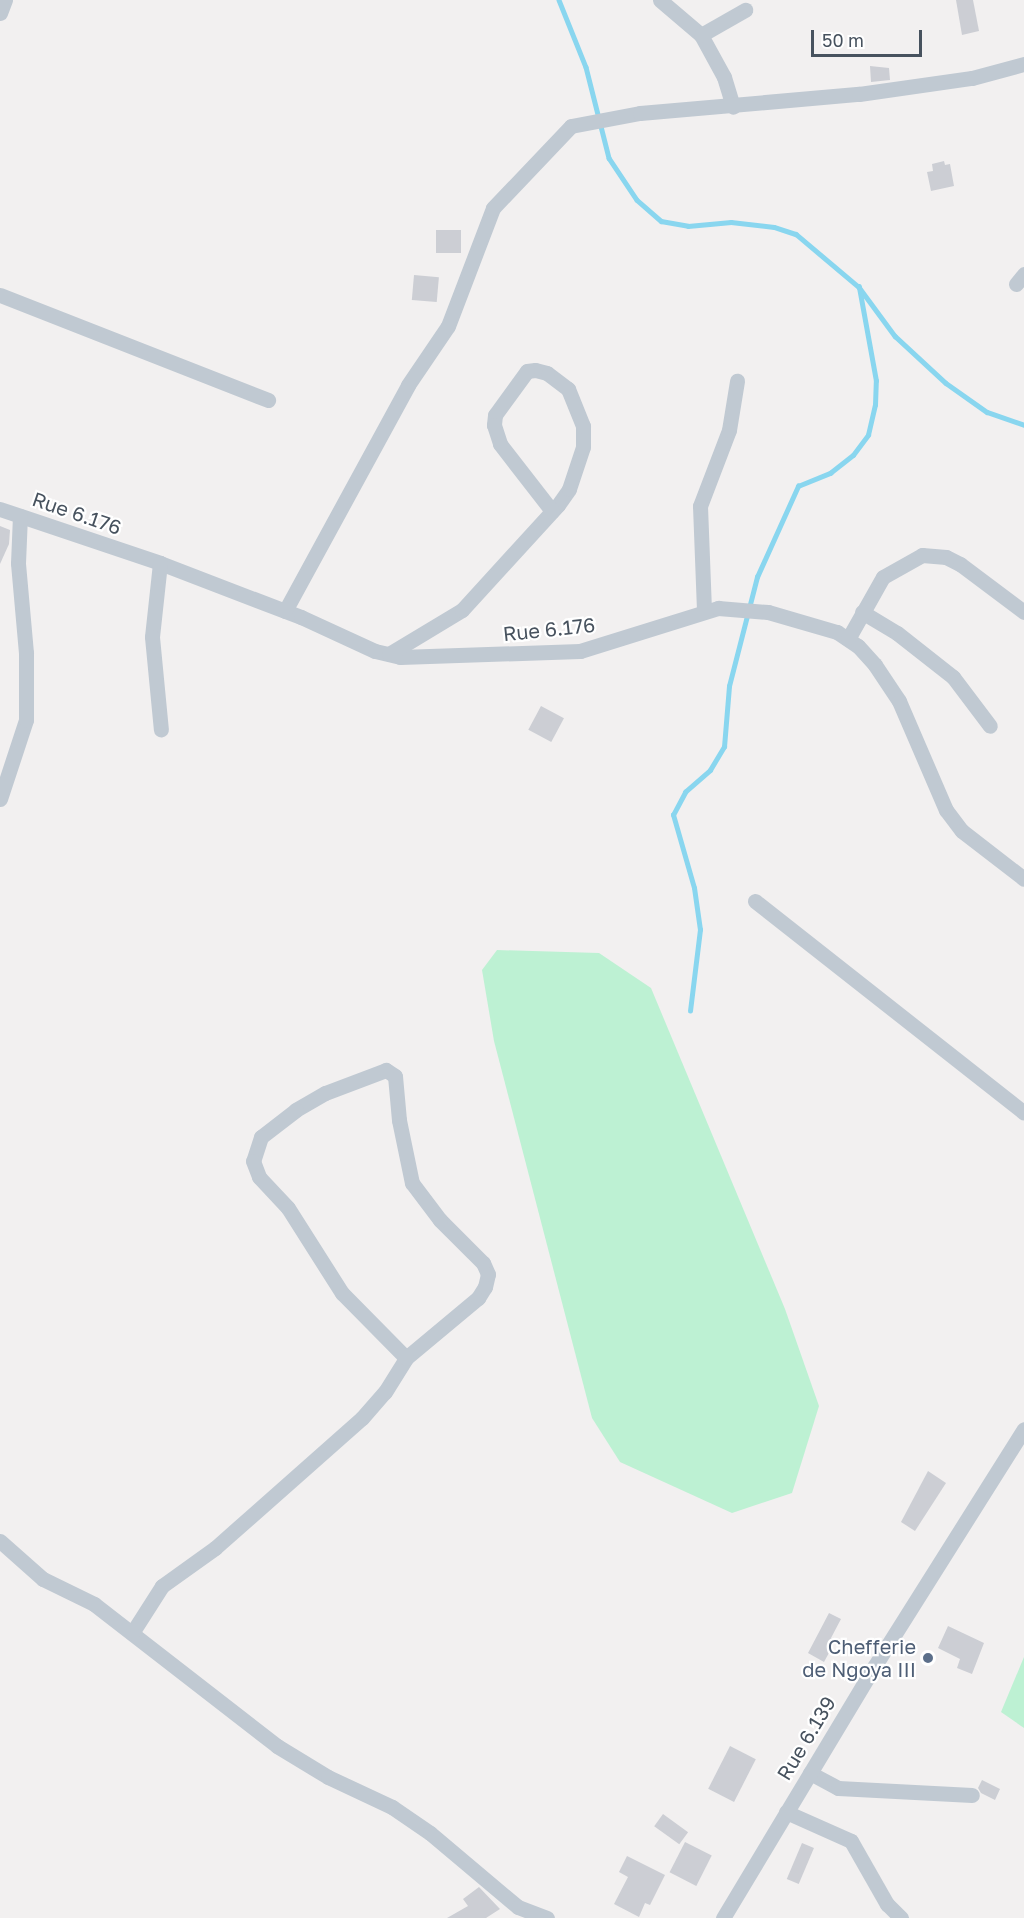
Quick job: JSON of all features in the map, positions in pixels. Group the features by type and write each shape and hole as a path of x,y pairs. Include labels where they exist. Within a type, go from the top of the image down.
{"street":[{"path":"0,14 5,0"},
{"path":"660,0 701,34 724,77 733,107"},
{"path":"701,34 745,10"},
{"path":"285,611 408,385 448,326 493,208 571,126 640,113 733,107 972,78 1024,64"},
{"path":"0,295 268,400"},
{"path":"389,654 462,610 552,511 577,473 583,426 568,389 548,373 536,369 527,371 495,415 494,425 500,444 552,511"},
{"path":"704,610 700,506 729,430 737,381"},
{"name":"Rue 6.176","path":"0,509 160,563 389,654 532,655 580,651 616,642 704,610 768,612 805,620 848,639 875,665 898,701 946,810 962,831 1024,879"},
{"path":"0,799 26,720 26,653 18,562 20,516"},
{"path":"848,639 884,577 922,555 934,555 960,564 1024,612"},
{"path":"160,563 152,637 161,729"},
{"path":"862,612 897,633 953,677 990,726"},
{"path":"755,901 1024,1113"},
{"path":"132,1633 162,1586 214,1548 362,1418 385,1392 406,1358 477,1298 488,1274 483,1263 440,1220 412,1183 399,1120 395,1076 386,1070 325,1093 291,1114 261,1137 253,1161 260,1177 288,1208 342,1293 406,1358"},
{"name":"Rue 6.139","path":"723,1918 810,1773 1024,1429"},
{"path":"0,1541 43,1579 94,1604 286,1753 392,1808 430,1833 518,1907 547,1918"},
{"path":"810,1773 837,1788 972,1795"},
{"path":"786,1812 851,1841 886,1904 901,1918"}],"green space":[{"path":"497,950 599,953 651,988 785,1309 819,1406 792,1493 732,1513 620,1462 592,1418 494,1041 482,970"},
{"path":"1024,1657 1024,1728 1001,1712"}],"building":[{"path":"956,0 973,0 979,31 962,35"},
{"path":"870,66 889,68 890,80 871,82"},
{"path":"944,161 945,165 950,164 954,186 931,191 927,172 933,171 932,164"},
{"path":"436,230 461,230 461,253 436,253"},
{"path":"414,275 439,277 437,302 412,300"},
{"path":"0,526 10,530 9,544 0,564"},
{"path":"541,706 564,718 551,742 528,730"},
{"path":"928,1471 946,1483 915,1531 901,1522"},
{"path":"829,1613 841,1619 831,1638 836,1640 824,1662 808,1653"},
{"path":"948,1626 984,1643 972,1674 957,1668 960,1659 938,1648"},
{"path":"730,1746 756,1759 734,1802 708,1789"},
{"path":"982,1780 1000,1789 995,1800 981,1793 978,1788"},
{"path":"663,1814 688,1832 679,1844 654,1826"},
{"path":"685,1842 712,1856 696,1886 670,1872"},
{"path":"802,1843 814,1848 799,1884 787,1879"},
{"path":"627,1856 665,1875 650,1905 645,1903 639,1917 614,1904 628,1877 619,1872"},
{"path":"479,1887 500,1909 486,1918 447,1918 468,1906 463,1899"}],"waterway":[{"path":"559,0 586,67 609,158 637,200 661,221 688,226 731,222 774,227 796,234 859,287 895,336 946,383 987,412 1024,425"},
{"path":"690,1011 700,930 694,888 673,815 685,792 710,770 724,747 729,686 757,577 798,486 830,473 853,455 868,435 875,405 876,381 859,287"}],"place":[{"name":"Chefferie de Ngoya III","path":"928,1658"}]}
